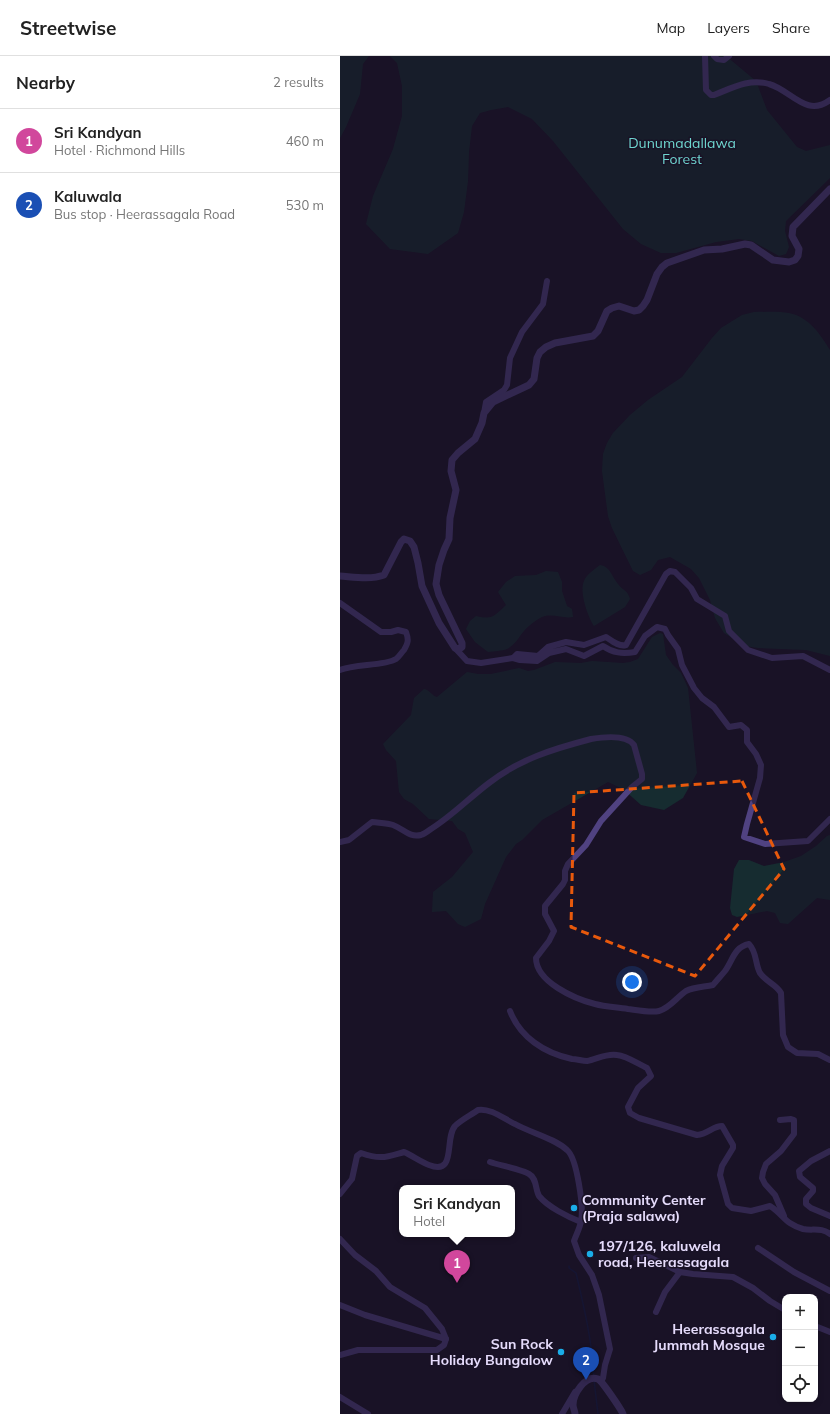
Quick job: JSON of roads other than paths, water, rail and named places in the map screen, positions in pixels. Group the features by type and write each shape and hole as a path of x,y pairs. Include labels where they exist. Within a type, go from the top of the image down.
{"street":[{"path":"705,56 706,90 711,95 747,82 768,84 807,106 817,107 830,100"},
{"path":"714,56 717,59 724,60 729,56"},
{"path":"484,413 493,402 529,385 534,379 537,358 540,352 546,347 555,342 594,336 608,311 612,308 619,306 634,311 639,310 644,306 660,270 667,262 704,250 722,249 745,244 751,245 773,260 789,262 795,260 798,256 799,249 792,236 793,227 830,188"},
{"path":"455,648 459,649 462,647 462,643 439,595 436,584 439,565 449,539 450,518 456,490 451,470 452,460 475,439 482,423 486,402 504,390 508,385 510,358 522,332 543,304 547,281"},
{"path":"340,576 361,578 378,577 384,575 401,542 404,539 410,540 414,547 422,586 439,623 455,648 467,661 481,664 513,658 537,661 549,653 566,649 584,656 603,646 610,651 624,654 635,652 645,636 657,626 665,628 678,649 682,665 694,688 702,698 714,707 729,727 742,724 747,730 746,742 756,754 761,765 760,778 746,824 744,837 765,844 808,841 830,818"},
{"path":"513,658 517,654 538,656 548,647 566,642 584,645 606,637 616,644 623,646 626,645 666,574 670,571 675,572 691,588 697,599 725,616 729,631 748,650 772,658 803,656 830,670"},
{"path":"340,603 381,632 398,630 406,632 408,638 407,644 397,659 388,662 362,665 340,670"},
{"path":"340,842 349,840 372,822 394,826 410,835 421,835 441,822 512,766 532,757 566,745 602,737 622,738 631,741 634,745 642,779 632,787 601,821 586,845 568,864 565,871 565,880 563,884 545,906 545,914 554,931 549,941 536,958 537,968 544,978 570,996 595,1004 658,1011 671,1004 686,991 713,985 725,971 737,949 743,945 749,944 753,948 760,973 765,979 777,987 781,993 783,1035 788,1047 797,1053 818,1054 830,1060"},
{"path":"510,1011 514,1022 536,1046 561,1057 585,1061 612,1054 618,1055 647,1068 651,1076 638,1088 628,1107 630,1113 639,1118 697,1135 704,1134 717,1126 722,1126 733,1145 733,1148 722,1166 720,1175 728,1204 732,1208 751,1211 770,1206 776,1210 787,1223 804,1229 826,1230 830,1234"},
{"path":"340,1194 352,1179 357,1156 361,1154 382,1158 404,1152 429,1165 437,1167 443,1166 446,1164 448,1159 450,1138 455,1127 478,1110 483,1109 562,1146 569,1152 574,1160 582,1206 581,1222 574,1242 579,1254 592,1275 599,1295 610,1349 604,1365 603,1378 597,1380 586,1380 572,1396 562,1414"},
{"path":"780,1120 794,1120 794,1134 780,1151 766,1164 762,1178 765,1184 775,1195 787,1223"},
{"path":"830,1151 811,1161 799,1171 800,1177 813,1188 813,1191 806,1199 806,1204 811,1208 830,1216"},
{"path":"490,1162 530,1174 536,1182 537,1191 540,1197 557,1211 581,1222"},
{"path":"340,1238 355,1255 376,1271 390,1287 402,1295 419,1303 425,1308 442,1329 446,1339 444,1345 437,1350 358,1350 340,1355"},
{"path":"758,1248 794,1272 830,1291"},
{"path":"636,1258 649,1257 680,1272 733,1277 753,1288 782,1308"},
{"path":"656,1312 665,1292 680,1272"},
{"path":"340,1305 365,1315 446,1339"},
{"path":"818,1327 830,1332"},
{"path":"597,1380 620,1407 623,1414"},
{"path":"575,1414 573,1404 579,1387"},
{"path":"341,1399 368,1414"}],"waterway":[{"path":"569,1266 569,1268 576,1273 582,1299 590,1337 594,1376"},
{"path":"594,1380 598,1414"}],"place":[{"name":"Community Center (Praja salawa)","path":"574,1208"},
{"name":"197/126, kaluwela road, Heerassagala","path":"590,1254"},
{"name":"Sri Kandyan","path":"457,1283"},
{"name":"Heerassagala Jummah Mosque","path":"773,1337"},
{"name":"Sun Rock Holiday Bungalow","path":"561,1352"},
{"name":"Kaluwala","path":"586,1380"}],"park label":[{"name":"Dunumadallawa Forest","path":"682,152"}]}
